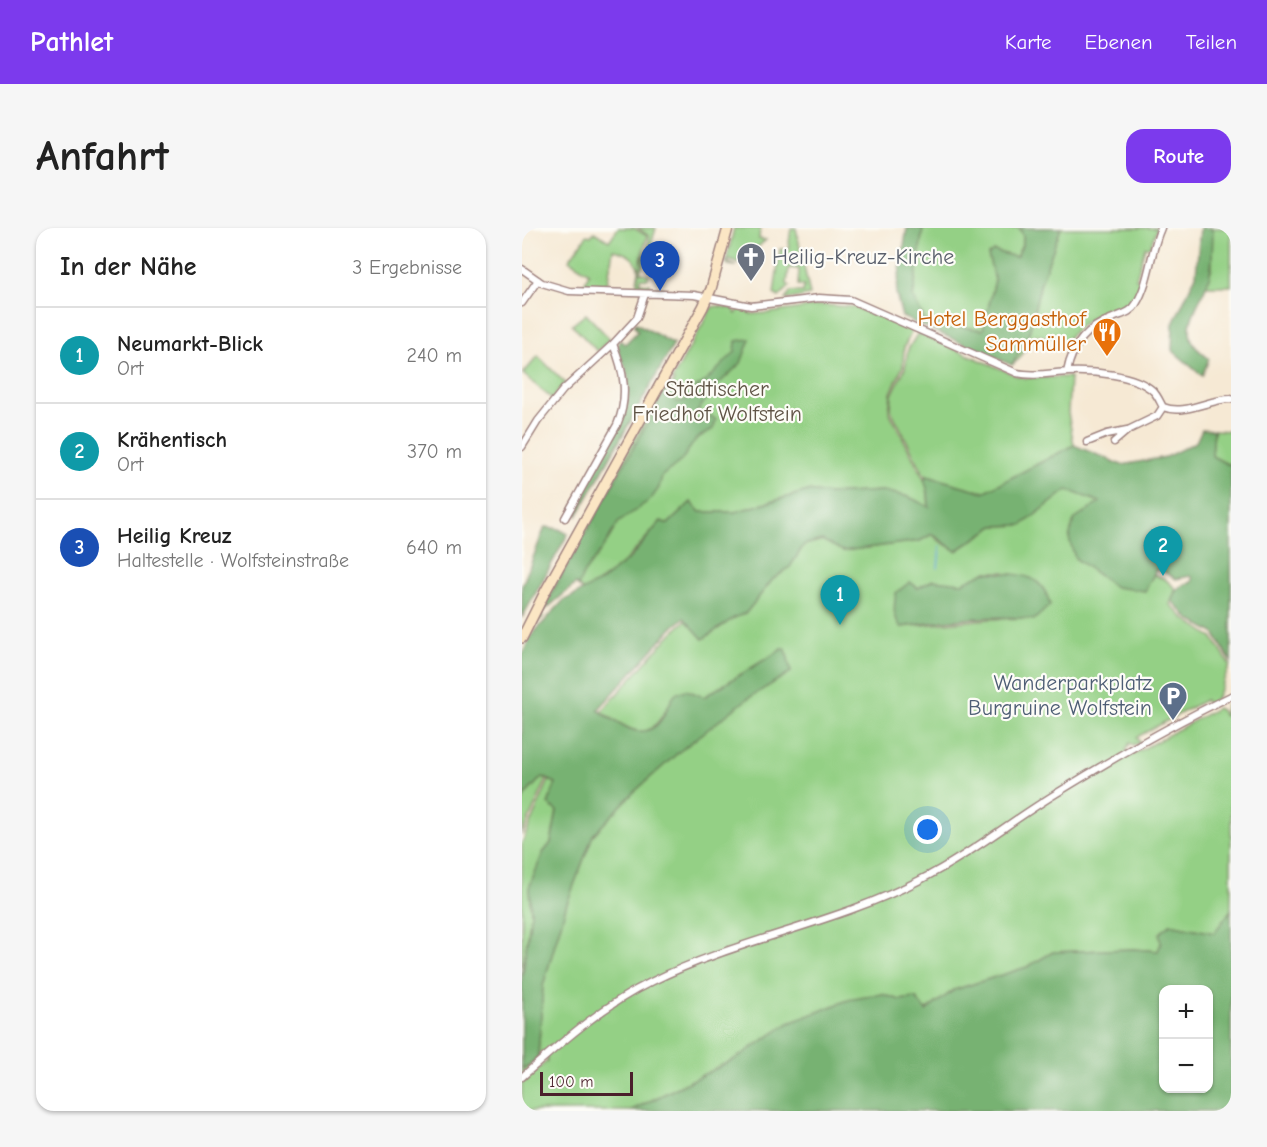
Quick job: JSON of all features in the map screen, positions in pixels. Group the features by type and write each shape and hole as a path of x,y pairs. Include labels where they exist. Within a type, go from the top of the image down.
{"main road":[{"path":"522,638 707,298 728,228"}],"street":[{"path":"1067,372 1075,349 1086,333 1094,326 1127,312 1137,303 1161,228"},
{"path":"522,269 538,280 568,291 686,295 751,306 819,298 851,300 1017,373 1035,375 1067,372 1098,373 1131,380 1154,392 1163,407 1178,410 1230,399 1231,391"},
{"path":"522,303 538,280"},
{"path":"522,447 563,390 613,344 637,318 645,294"},
{"path":"565,518 617,425 622,409 624,376 613,344"},
{"path":"1087,442 1107,434 1128,430 1151,419 1163,407"},
{"path":"1114,442 1128,430"},
{"path":"522,1077 576,1029 615,1002 652,981 703,960 854,908 922,879 1057,793 1231,696"}],"green space":[{"path":"618,228 634,228 647,236 640,264 648,247 649,236 638,228 656,228 640,272 649,275 648,279 641,278 640,283 650,284 650,288 636,287 640,265 638,268 632,258 621,252 613,250 607,285 584,285 589,273 569,260 587,235 591,236 594,232 609,241"},
{"path":"734,228 760,228 759,239 766,240 739,263 729,259 728,263 736,266 728,265 726,262"},
{"path":"791,228 796,228 810,295 785,300 790,292 803,292 804,286 798,285 799,269 789,268 787,284 790,286 779,297 774,294 780,249 788,250"},
{"path":"907,228 923,228 913,297 926,322 983,330 995,280 988,255 994,251 1016,257 1023,239 1019,228 1061,228 1041,282 1029,333 1012,365 902,317 896,293"},
{"path":"923,228 1019,228 1023,235 1023,242 1016,257 994,251 988,255 995,280 983,330 926,322 913,297"},
{"path":"1061,228 1157,228 1150,247 1145,247 1136,279 1142,281 1128,308 1127,304 1117,306 1092,317 1064,343 1059,338 1035,335 1019,359 1012,365 1029,333 1041,282"},
{"path":"1200,228 1211,228 1213,233 1209,278 1193,315 1190,331 1195,346 1209,359 1202,376 1172,350 1173,324 1196,275"},
{"path":"1211,228 1231,228 1231,286 1206,286 1212,267"},
{"name":"Städtischer Friedhof Wolfstein","path":"822,305 855,307 912,330 904,348 903,366 891,393 889,411 927,485 929,508 909,497 883,491 829,494 808,491 735,512 700,512 691,502 668,524 661,521 617,568 583,591 576,584 643,439 712,307 734,309 736,314 740,309 749,309 750,314"},
{"path":"586,314 610,339 597,351 572,325"},
{"path":"636,323 674,344 577,516 574,506 612,441 624,414 628,399 628,382 618,344 620,340 625,344 638,331 634,326"},
{"path":"918,333 1017,376 1026,378 1070,377 1068,413 1074,445 984,492 927,476 926,478 891,410 892,395 905,368 908,349"},
{"path":"750,339 741,363 712,390 694,417 701,422 711,416 716,420 713,429 696,439 681,461 662,476 659,488 651,499 618,523 584,573 578,586 576,584 541,613 669,384 672,385 670,391 675,394 673,399 678,402 685,400 735,352 736,341"},
{"path":"538,356 565,383 552,399 523,374"},
{"path":"666,383 669,384 541,613 543,617 533,626 548,594"},
{"path":"1202,429 1214,430 1212,456 1231,464 1231,662 1214,633 1190,620 1172,601 1178,588 1192,582 1191,576 1176,579 1161,570 1156,570 1145,591 1115,587 1075,558 1069,538 1074,520 1100,502 1067,490 1022,525 994,526 956,551 932,534 920,541 843,551 822,540 804,545 790,567 773,579 746,613 734,618 703,639 684,618 673,627 598,710 629,729 646,731 661,720 675,694 686,690 704,697 782,649 786,649 791,672 747,699 680,751 633,793 593,835 566,906 543,986 538,1056 527,1067 522,1068 522,979 531,913 529,888 543,853 551,843 557,811 548,804 556,783 542,777 522,801 522,656 530,637 563,601 601,581 631,557 661,521 668,524 691,502 700,512 735,512 808,491 829,494 883,491 909,497 929,507 924,479 927,476 984,492 1074,445 1122,465 1166,457 1196,442"},
{"path":"1214,430 1231,431 1231,464 1212,456"},
{"path":"1067,490 1101,502 1075,558 1111,584 1145,591 1154,574 1165,579 1176,589 1170,604 1185,619 1213,638 1230,665 1215,702 1209,706 1205,700 1137,737 1140,743 1133,745 1130,743 1126,750 1130,756 1217,708 1221,710 1224,717 1225,706 1231,701 1231,910 1215,933 1170,924 1158,951 1133,949 1053,952 1027,967 954,990 925,1011 916,998 900,1000 882,994 789,1023 735,1059 630,1111 522,1111 522,1083 547,1061 544,1051 540,1053 538,1060 522,1074 522,1068 527,1067 538,1056 543,986 566,906 593,835 633,793 680,751 747,699 791,672 782,649 704,697 686,690 675,694 659,721 645,731 627,727 601,712 686,620 703,639 734,618 746,613 773,579 784,572 804,545 822,540 843,551 920,541 932,534 956,551 994,526 1022,525","holes":["985,572 1005,572 1027,618 901,627 910,582 918,588 933,580 962,584"]},
{"path":"545,527 559,529 568,534 522,618 522,586"},
{"path":"985,572 1016,574 1033,580 1046,593 1050,605 1034,620 1005,617 901,627 898,623 894,611 896,593 910,582 918,588 933,580 962,583"},
{"path":"542,777 547,779 522,835 522,801"},
{"path":"549,780 556,783 548,804 557,811 551,843 543,853 529,888 531,913 522,978 522,843"},
{"path":"1231,910 1231,1111 630,1111 735,1059 789,1023 848,1000 882,994 900,1000 916,998 926,1011 954,990 1027,967 1053,952 1133,949 1158,951 1161,943 1159,934 1170,924 1214,933"}],"waterway":[{"path":"938,568 940,546"}],"place":[{"name":"Heilig-Kreuz-Kirche","path":"751,282"},
{"name":"Heilig Kreuz","path":"660,291"},
{"name":"Hotel Berggasthof Sammüller","path":"1107,358"},
{"name":"Krähentisch","path":"1163,576"},
{"name":"Neumarkt-Blick","path":"840,625"},
{"name":"Wanderparkplatz Burgruine Wolfstein","path":"1173,722"}]}
